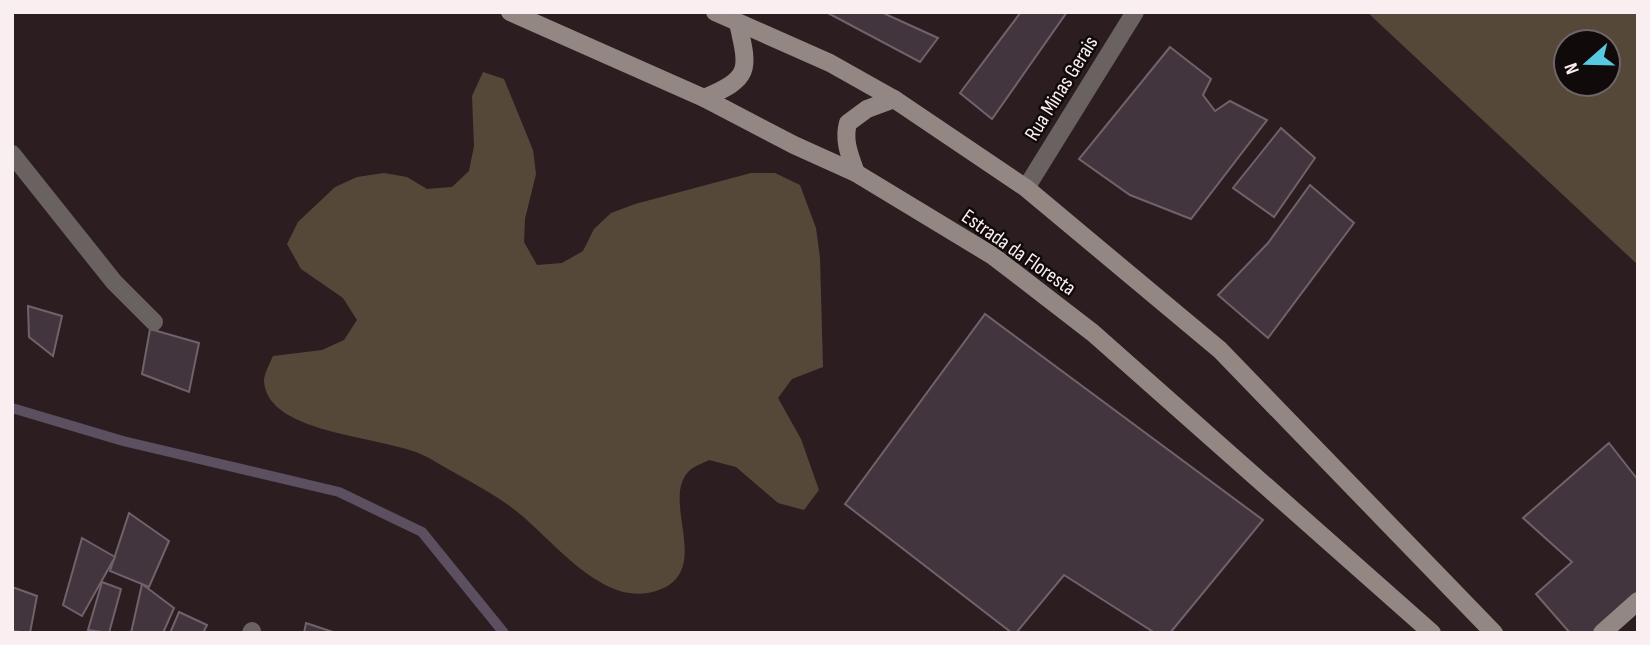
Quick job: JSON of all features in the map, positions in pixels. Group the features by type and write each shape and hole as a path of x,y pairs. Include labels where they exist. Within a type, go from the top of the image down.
{"main road":[{"name":"Estrada da Floresta","path":"510,12 704,98 794,145 856,173 993,257 1093,334 1432,633"},
{"path":"715,12 830,63 894,99 1026,188 1220,350 1494,633"},
{"path":"704,98 729,87 741,76 746,61 738,23"},
{"path":"856,173 847,147 845,134 848,123 867,109 894,99"},
{"path":"1602,633 1638,601"}],"street":[{"name":"Rua Minas Gerais","path":"1026,188 1135,12"},
{"path":"12,155 114,282 154,322"}],"shaded area":[{"path":"1367,12 1638,12 1638,265"},
{"path":"483,72 504,79 533,150 536,174 525,219 524,242 537,265 562,263 583,251 594,229 611,213 751,173 775,173 800,185 816,228 820,258 823,367 792,379 778,398 801,439 819,490 804,510 778,503 736,467 709,460 690,470 682,483 680,498 685,552 682,568 673,582 656,591 636,594 596,580 526,519 480,487 411,450 308,424 286,413 270,399 264,381 273,356 322,350 344,340 357,320 343,298 301,269 287,244 298,222 335,187 357,177 384,173 407,177 427,189 452,187 469,171 474,146 472,96"}],"building":[{"path":"826,12 881,12 938,38 920,62"},
{"path":"1021,12 1067,12 992,119 960,93"},
{"path":"1170,47 1211,79 1203,95 1215,111 1230,101 1267,120 1191,219 1130,195 1079,159"},
{"path":"1281,128 1315,158 1274,217 1233,188"},
{"path":"1310,185 1354,223 1268,338 1218,295 1268,243"},
{"path":"28,306 62,316 53,356 29,337"},
{"path":"985,314 1263,520 1170,633 1155,633 1064,575 1016,633 1012,633 845,504"},
{"path":"150,329 199,343 189,392 142,374"},
{"path":"1609,443 1638,480 1638,595 1602,633 1570,633 1536,594 1572,562 1523,518"},
{"path":"129,513 169,541 149,587 110,571"},
{"path":"82,538 115,557 82,616 63,605"},
{"path":"102,582 121,589 109,633 88,630"},
{"path":"142,584 174,608 163,633 131,633"},
{"path":"12,587 37,596 30,633 12,631"},
{"path":"179,612 207,625 203,633 170,633"},
{"path":"306,623 336,633 304,633"}],"waterway":[{"path":"12,408 123,441 339,492 422,532 504,633"}]}
